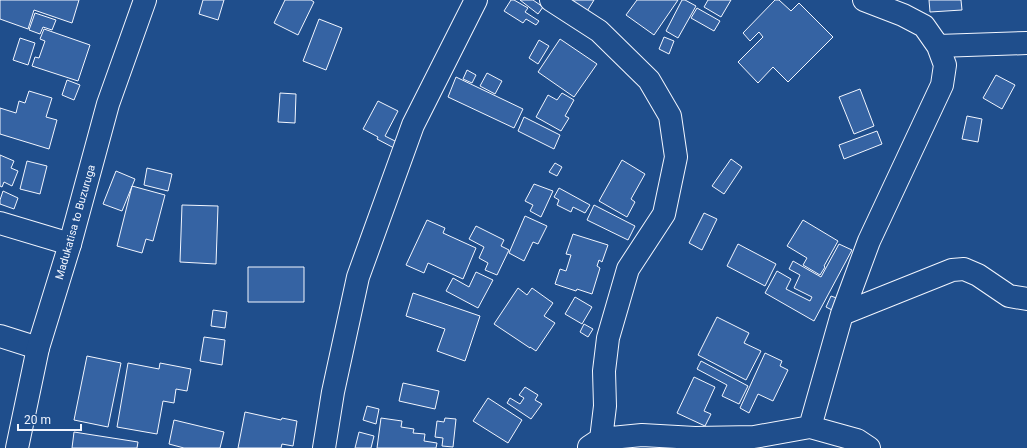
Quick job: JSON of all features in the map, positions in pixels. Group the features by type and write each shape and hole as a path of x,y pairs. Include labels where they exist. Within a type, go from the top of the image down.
{"street":[{"name":"Madukatisa to Buzuruga","path":"17,448 38,348 70,244 108,104 145,0"},
{"path":"324,448 333,392 358,277 413,125 476,0"},
{"path":"551,0 599,31 649,80 670,116 676,158 664,214 628,269 608,338 604,371 605,406 594,444 642,435 695,438 754,436 810,427 856,440 869,448"},
{"path":"810,427 842,314 869,241 942,85 944,65 938,46 924,26 904,15 864,0"},
{"path":"938,46 1027,43"},
{"path":"0,223 70,244"},
{"path":"842,314 952,270 964,269 978,274 1009,296 1027,299"},
{"path":"0,336 38,348"}],"building":[{"path":"0,0 79,0 72,23 34,10 28,29 0,19"},
{"path":"203,0 224,0 218,20 199,14"},
{"path":"285,0 311,0 314,2 298,35 274,23"},
{"path":"511,0 514,0 528,8 525,12 539,21 536,25 526,19 523,23 504,11"},
{"path":"520,0 533,0 543,7 538,14"},
{"path":"567,0 594,0 586,13"},
{"path":"637,0 678,0 654,35 626,15"},
{"path":"682,0 696,6 678,38 666,31"},
{"path":"708,0 731,0 721,17 704,7"},
{"path":"775,0 779,0 791,11 799,3 833,37 788,82 773,67 758,83 738,62 763,37 759,32 750,41 743,33"},
{"path":"929,0 961,0 962,10 930,12"},
{"path":"697,8 720,21 714,31 691,18"},
{"path":"35,13 56,20 52,30 43,27 40,34 29,30"},
{"path":"319,19 342,28 326,70 303,61"},
{"path":"44,29 90,45 78,81 32,66 35,57 39,58 45,41 40,39"},
{"path":"664,37 674,41 669,54 659,49"},
{"path":"20,38 35,43 28,65 13,60"},
{"path":"560,39 597,64 574,97 538,72"},
{"path":"539,40 549,46 538,64 529,58"},
{"path":"467,70 476,75 472,83 463,79"},
{"path":"487,73 502,81 495,94 480,86"},
{"path":"996,75 1015,85 1002,109 983,98"},
{"path":"456,77 523,109 514,128 448,97"},
{"path":"67,80 80,85 74,100 62,95"},
{"path":"860,89 874,126 854,134 839,97"},
{"path":"29,91 52,98 46,117 57,120 49,149 0,134 0,108 16,113 19,101 25,103"},
{"path":"280,93 296,94 295,123 278,122"},
{"path":"562,93 574,100 565,116 569,118 561,131 536,117 548,95 557,100"},
{"path":"378,101 398,111 385,136 397,142 394,148 377,139 378,137 363,129"},
{"path":"967,116 982,119 978,142 962,139"},
{"path":"524,117 560,135 554,149 518,131"},
{"path":"877,131 882,144 844,159 839,145"},
{"path":"0,155 14,161 11,168 18,171 12,186 4,182 2,187 0,186"},
{"path":"731,159 742,167 724,194 712,186"},
{"path":"622,160 645,174 631,199 635,202 627,217 599,201"},
{"path":"27,161 47,166 40,194 20,189"},
{"path":"555,163 562,167 557,176 549,172"},
{"path":"147,168 172,174 168,191 144,185"},
{"path":"116,171 135,179 122,211 103,204"},
{"path":"534,184 553,191 541,217 530,211 533,205 525,201"},
{"path":"132,186 165,195 153,241 146,239 142,253 117,246"},
{"path":"559,188 590,205 585,213 573,207 571,212 557,205 559,200 554,197"},
{"path":"3,191 18,198 14,209 0,204"},
{"path":"182,205 218,206 216,264 180,262"},
{"path":"594,205 635,226 628,240 587,220"},
{"path":"704,213 717,219 702,250 689,243"},
{"path":"525,216 547,226 538,244 533,242 524,261 509,253"},
{"path":"427,220 445,228 443,233 476,248 463,279 428,263 424,273 406,265"},
{"path":"803,220 838,241 820,275 803,265 807,258 787,246"},
{"path":"476,226 504,240 501,246 509,250 497,275 485,270 488,263 479,258 484,247 469,239"},
{"path":"573,234 608,245 602,262 599,260 597,266 600,268 592,294 577,289 576,291 555,284 560,269 566,271 571,255 566,254"},
{"path":"738,244 776,264 765,286 727,266"},
{"path":"839,244 852,250 814,321 765,293 777,271 791,279 786,289 810,301 812,297 794,288 800,275 789,269 793,261 821,277"},
{"path":"248,267 304,267 304,302 248,302"},
{"path":"476,272 493,280 478,308 446,291 453,278 469,287"},
{"path":"518,288 527,295 532,288 553,303 544,316 555,323 536,351 494,324"},
{"path":"413,293 480,316 465,361 437,351 445,329 406,316"},
{"path":"831,296 839,299 834,311 826,307"},
{"path":"575,297 592,307 582,324 565,314"},
{"path":"213,310 227,312 225,328 211,326"},
{"path":"717,317 749,333 744,343 761,351 746,380 698,355"},
{"path":"584,324 593,329 588,337 580,332"},
{"path":"204,337 225,340 222,365 200,361"},
{"path":"765,353 782,361 780,366 788,370 773,401 758,394 749,413 740,408"},
{"path":"87,356 121,363 108,427 74,420"},
{"path":"701,361 748,386 739,404 722,396 727,385 697,369"},
{"path":"128,363 159,369 160,363 191,369 187,391 176,389 174,403 163,401 157,434 117,427"},
{"path":"694,377 715,387 704,411 711,414 705,426 677,413"},
{"path":"403,383 439,391 435,409 399,401"},
{"path":"525,387 538,395 535,400 542,404 531,419 507,403 510,398 520,404 524,398 519,395"},
{"path":"488,398 522,420 508,443 473,421"},
{"path":"367,406 379,409 376,424 363,420"},
{"path":"245,412 281,420 282,418 297,421 293,446 282,444 281,448 238,448"},
{"path":"381,418 402,421 401,427 414,429 413,433 425,434 424,441 437,443 436,448 377,448"},
{"path":"445,418 456,419 453,447 442,446 443,438 435,437 437,421 444,422"},
{"path":"174,420 224,432 220,448 184,448 169,444"},
{"path":"74,432 138,442 137,448 72,448"},
{"path":"359,432 374,436 371,448 355,448"}]}
